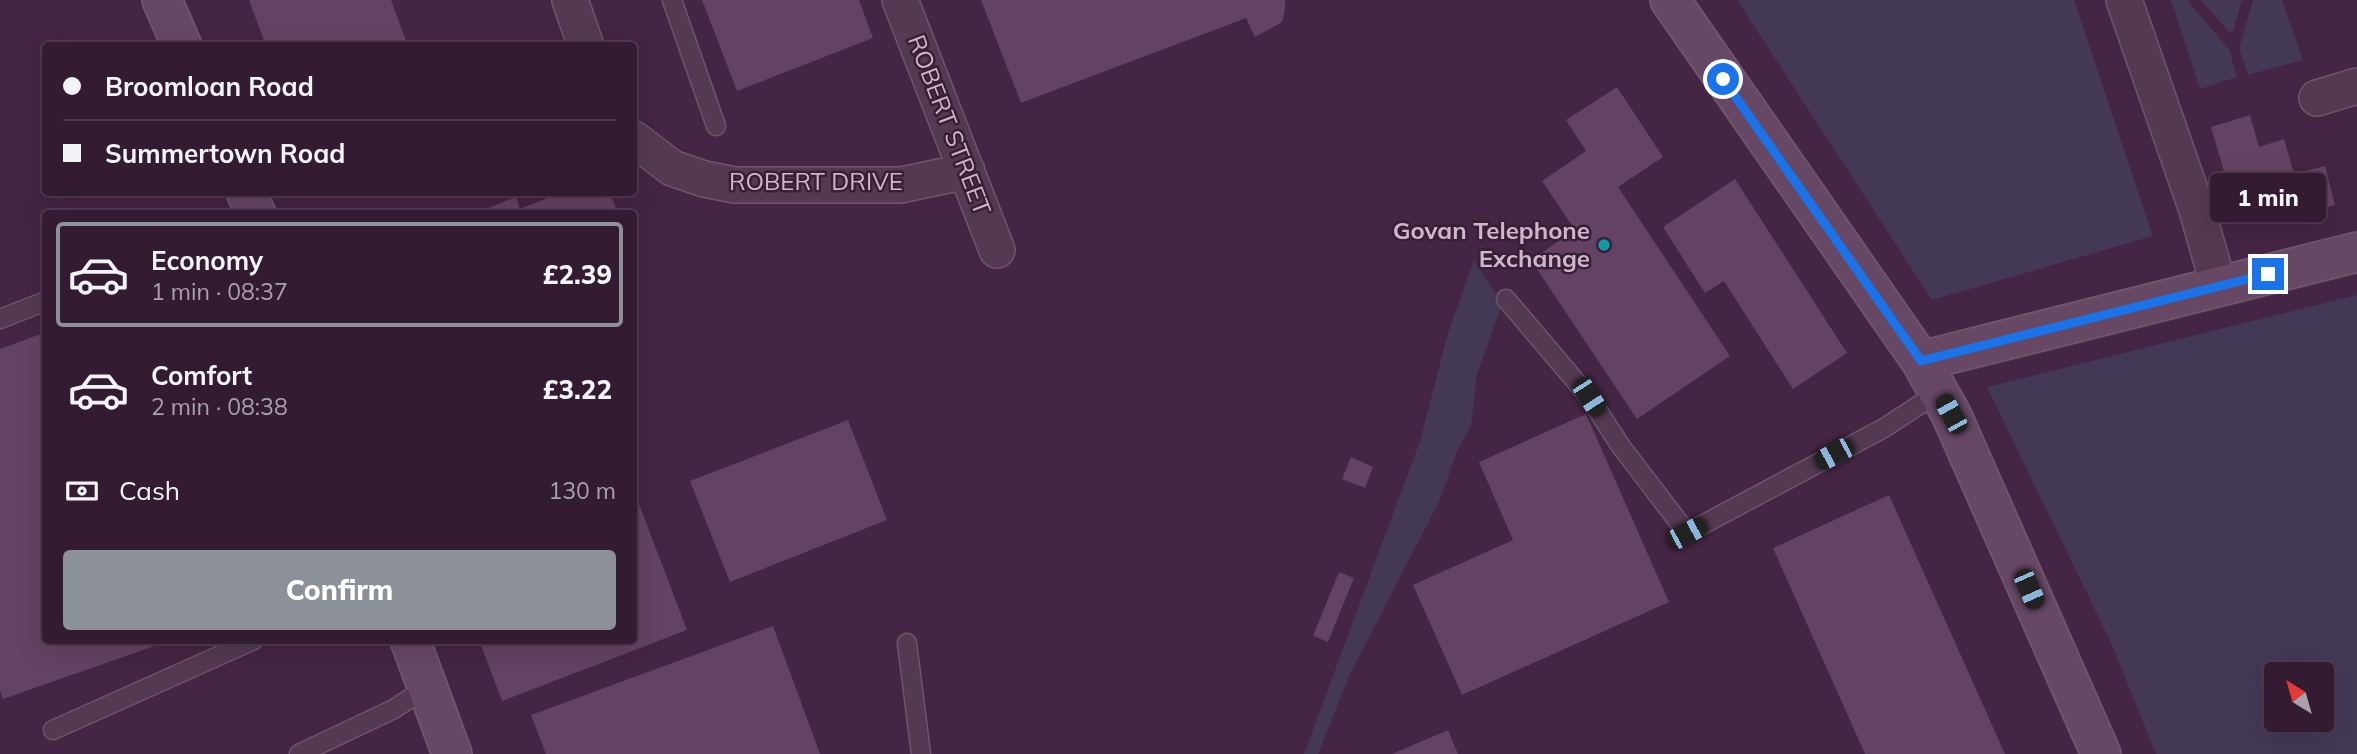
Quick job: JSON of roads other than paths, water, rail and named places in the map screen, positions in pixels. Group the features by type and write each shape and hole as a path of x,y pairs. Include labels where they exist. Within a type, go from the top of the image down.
{"street":[{"path":"162,0 180,42"},
{"name":"ROBERT STREET","path":"900,0 997,250"},
{"path":"1670,0 1930,377 2101,754"},
{"path":"2124,0 2197,210 2219,287"},
{"path":"579,2 585,42"},
{"path":"2317,99 2357,86"},
{"name":"ROBERT DRIVE","path":"637,141 672,168 704,179 735,185 901,185 967,171"},
{"path":"1930,377 2219,287 2357,252"},
{"path":"411,644 452,754"}],"lane":[{"path":"672,0 716,126"},
{"path":"1506,299 1589,397 1620,445 1687,533 1884,428 1930,377"},
{"path":"0,319 42,303"},
{"path":"907,643 921,754"},
{"path":"54,730 245,644"},
{"path":"299,754 394,709 427,687"}],"place":[{"name":"Govan Telephone Exchange","path":"1604,245"}]}
